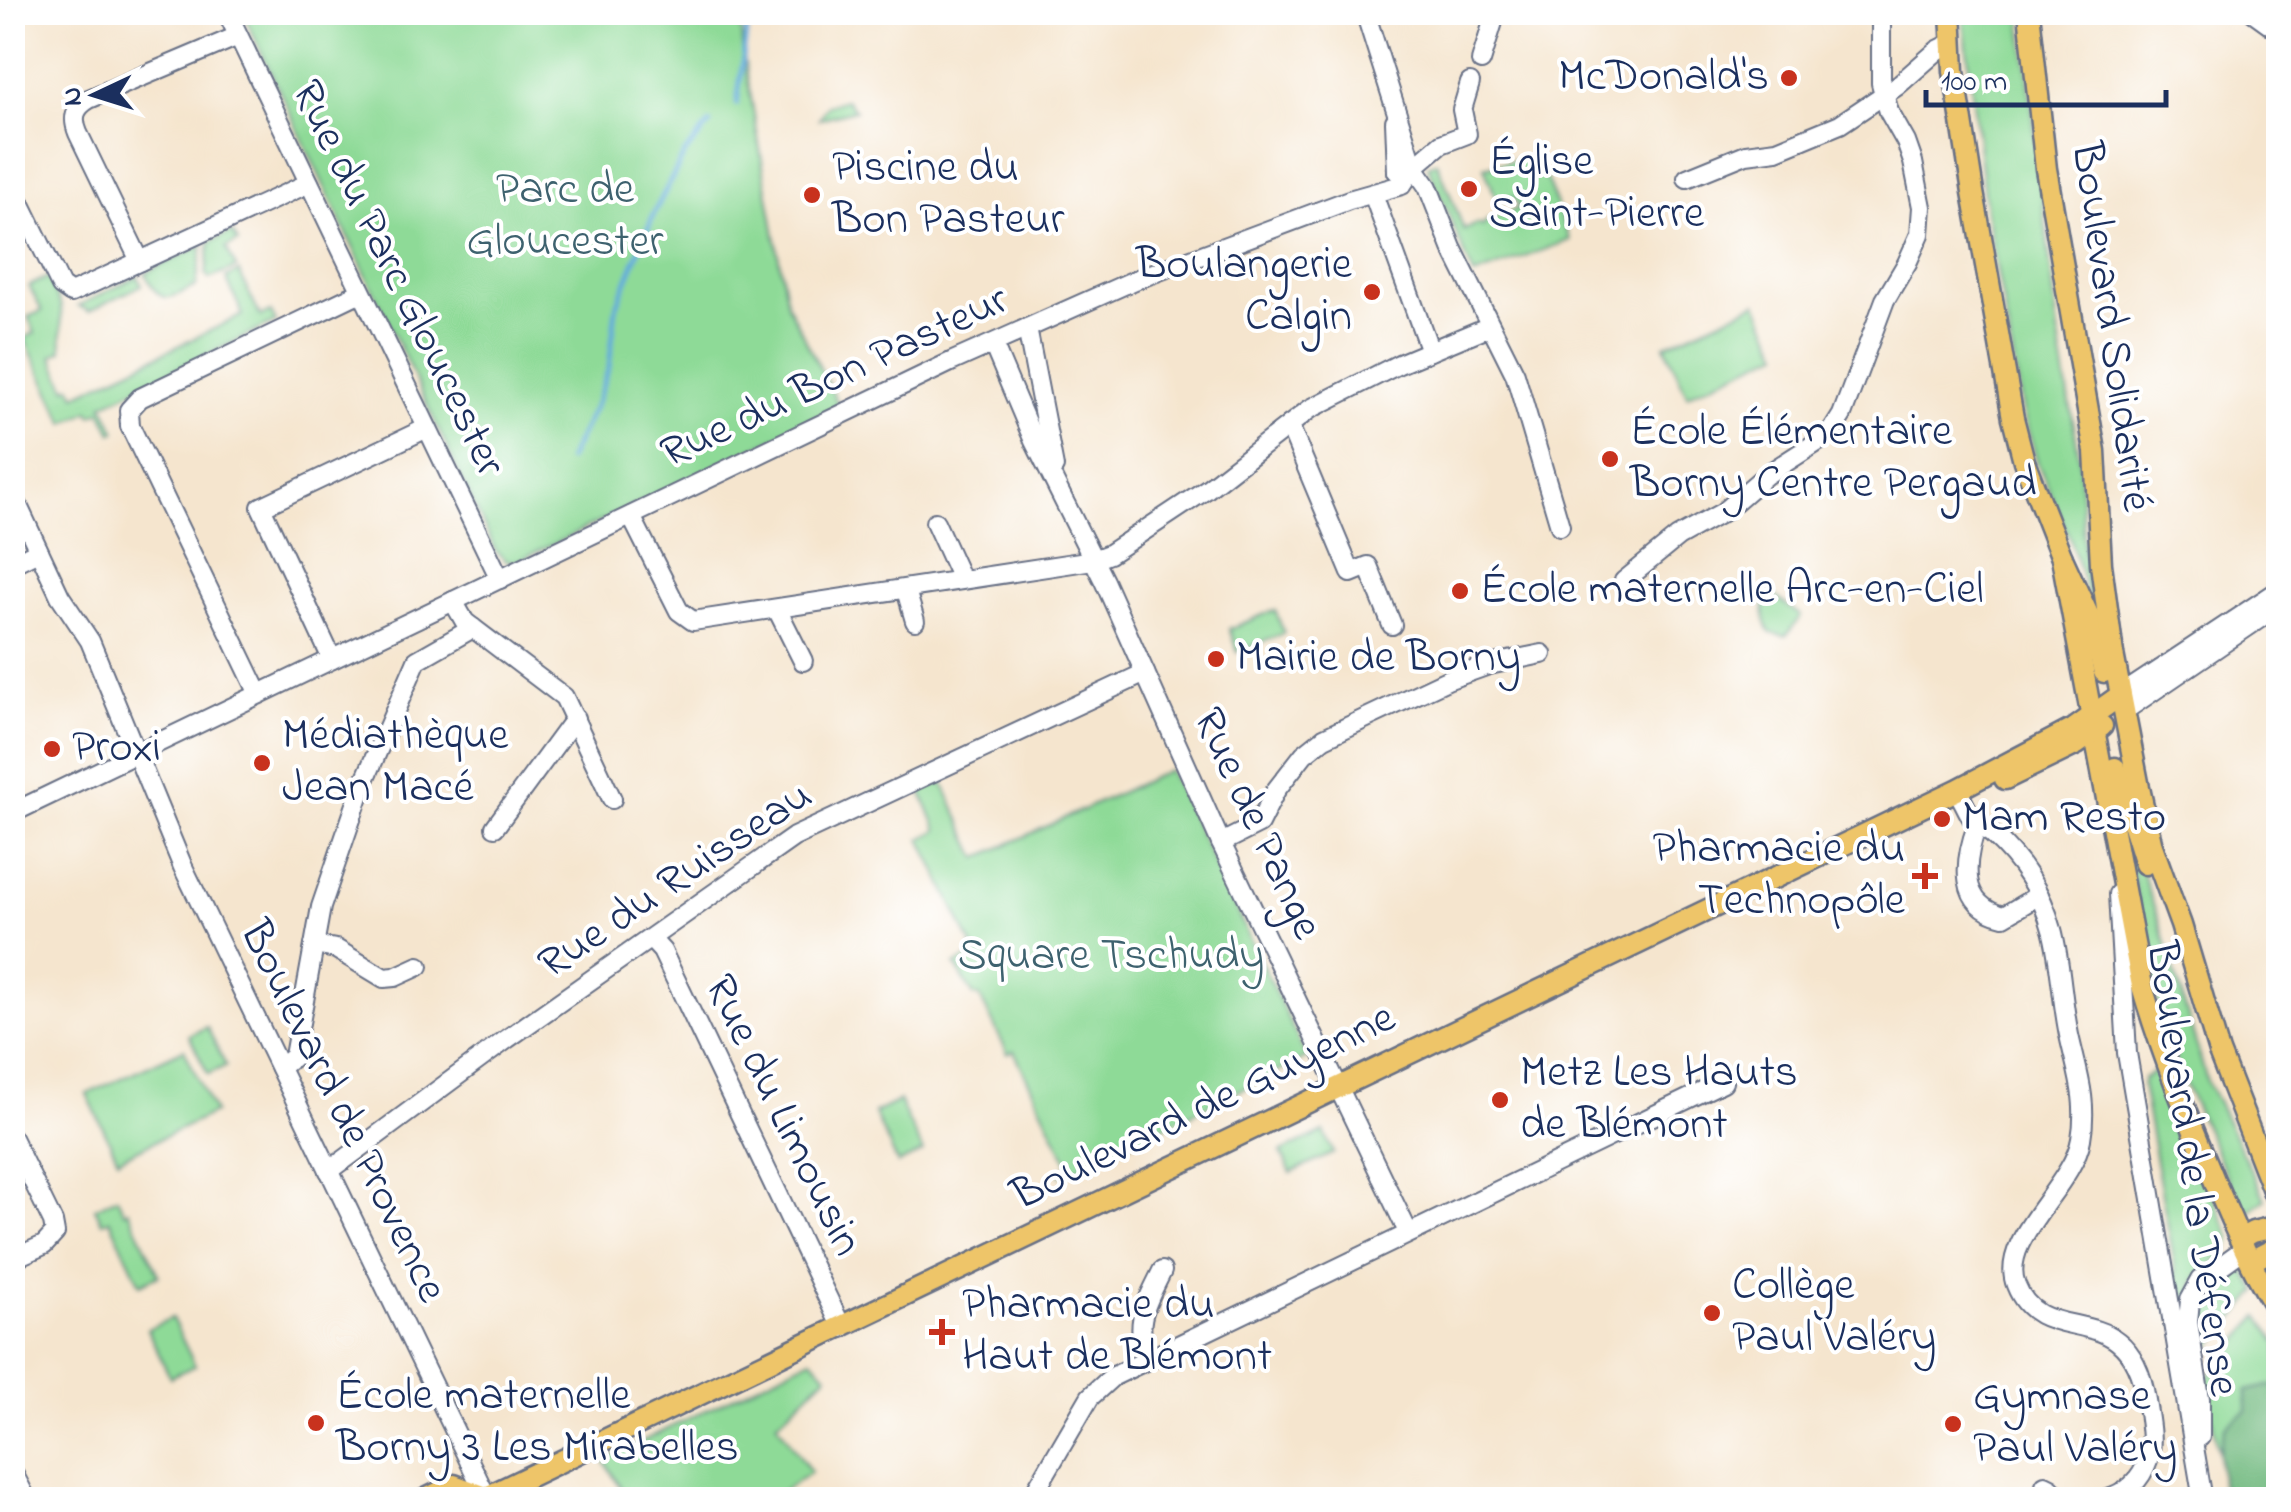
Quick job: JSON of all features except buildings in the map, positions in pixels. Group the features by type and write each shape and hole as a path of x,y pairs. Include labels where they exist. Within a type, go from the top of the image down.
{"main road":[{"name":"Boulevard Solidarité","path":"1951,12 1973,192 2024,461 2062,558 2108,713 2182,924 2232,1092 2274,1194"},
{"name":"Boulevard Solidarité","path":"2029,12 2046,169 2095,451 2116,848 2142,986 2174,1086 2245,1250 2278,1310"},
{"name":"Boulevard de Guyenne","path":"424,1500 454,1485 485,1498 1957,790 2108,713"},
{"path":"2278,1226 2252,1232 2245,1250 2278,1247"}],"street":[{"name":"Rue du Parc Gloucester","path":"227,12 500,579"},
{"path":"1365,12 1394,110 1406,169 1428,187 1452,248 1515,374 1560,526"},
{"path":"1481,61 1496,12"},
{"path":"1624,582 1678,537 1723,512 1766,474 1830,434 1842,416 1885,300 1920,234 1922,207 1913,162 1888,112 1880,77 1881,12"},
{"path":"2253,12 2278,30"},
{"path":"140,261 78,134 76,110 89,99 238,36"},
{"path":"1686,178 1746,154 1776,150 1805,140 1840,124 1898,86 1938,50 1952,43"},
{"path":"1430,351 1377,192 1440,144 1467,134 1462,110 1470,84"},
{"path":"12,186 60,286 76,292 308,183"},
{"name":"Rue du Bon Pasteur","path":"12,813 1028,328 1134,280 1377,192"},
{"path":"260,694 130,426 129,410 140,398 361,292"},
{"path":"631,516 683,616 700,620 1093,560 1109,554 1206,489 1310,408 1490,326"},
{"name":"Rue de Pange","path":"1028,328 1057,483"},
{"name":"Rue de Pange","path":"993,344 1221,844 1408,1232"},
{"path":"1288,425 1351,572 1368,566 1392,624"},
{"path":"332,660 261,507 427,428"},
{"name":"Boulevard de Provence","path":"12,493 60,596 90,641 183,867 485,1498"},
{"path":"935,522 962,580"},
{"path":"12,564 38,552"},
{"path":"906,590 915,621"},
{"path":"2108,713 2278,592"},
{"path":"453,601 465,622 556,689 575,718 612,798"},
{"path":"2108,713 2278,606"},
{"path":"778,609 803,661"},
{"path":"280,1068 294,1056 320,907 344,833 411,670 426,654 473,628"},
{"path":"1221,844 1259,824 1276,790 1304,754 1342,727 1447,680 1489,665 1542,654"},
{"name":"Rue du Ruisseau","path":"329,1171 507,1039 794,837 1145,673"},
{"path":"495,827 575,718"},
{"path":"1957,790 1977,826 1991,833 2026,872 2054,928 2069,1035 2083,1081 2084,1118 2072,1166 2017,1246 2012,1270 2028,1304 2063,1324 2100,1330 2117,1339 2129,1350 2138,1370 2150,1427 2147,1462 2130,1489 2106,1500"},
{"path":"1977,826 1970,845 1968,878 1973,897 1988,912 2004,916 2040,895"},
{"name":"Boulevard de la Défense","path":"2116,848 2127,1053 2202,1491"},
{"name":"Rue du Limousin","path":"651,939 662,952 842,1328"},
{"path":"314,945 336,950 384,978 419,966"},
{"path":"1030,1500 1096,1390 1112,1377 1723,1082"},
{"path":"12,1138 55,1233 44,1245 12,1259"},
{"path":"2202,1491 2200,1398 2188,1322 2190,1300 2201,1280 2245,1250"},
{"path":"1146,1360 1139,1337 1142,1311 1162,1271"},
{"path":"12,1471 27,1500"}],"green space":[{"name":"Parc de Gloucester","path":"243,13 740,13 742,46 787,304 840,407 518,561 506,561 495,550"},
{"path":"1963,13 2021,13 2058,332 2079,456 2084,555 2099,619 2095,619 2024,416 1986,212"},
{"path":"846,100 855,110 819,119 827,105"},
{"path":"1537,155 1570,240 1474,276 1428,166 1437,162 1464,230 1477,224 1483,226 1487,220 1519,208 1514,197 1498,203 1484,167"},
{"path":"232,232 238,242 226,248 236,268 209,279 206,275 210,242"},
{"path":"203,245 196,286 171,297 160,295 145,273"},
{"path":"239,272 260,316 271,312 276,322 103,404 116,431 112,433 101,411 92,415 89,411 65,423 24,338 35,333 28,317 42,311 29,286 48,277 61,306 62,351 52,356 67,388 71,386 76,395 243,315 226,278"},
{"path":"138,276 142,285 89,311 78,306"},
{"path":"1757,303 1780,352 1687,395 1665,345"},
{"path":"1766,594 1772,594 1801,616 1786,636 1770,633 1764,614"},
{"path":"1275,610 1284,633 1238,652 1229,629"},
{"name":"Square Tschudy","path":"1169,770 1307,1058 1061,1176 1059,1171 1069,1165 1014,1051 1008,1054 980,997 974,996 955,965 976,954 921,839 938,830 921,792 942,781 978,858"},
{"path":"2126,842 2132,844 2162,930 2207,1081 2265,1199 2244,1215 2179,1070 2152,983"},
{"path":"207,1027 226,1066 208,1074 189,1035"},
{"path":"184,1049 214,1113 118,1159 87,1094"},
{"path":"2154,1072 2164,1079 2231,1238 2228,1250 2194,1282 2190,1363 2172,1297 2176,1272 2142,1085 2144,1078"},
{"path":"899,1101 923,1152 898,1164 874,1113"},
{"path":"1324,1132 1334,1153 1291,1173 1281,1152"},
{"path":"117,1197 124,1212 128,1210 159,1275 140,1284 110,1220 102,1222 95,1208"},
{"path":"2240,1264 2258,1291 2200,1360 2200,1303 2214,1279"},
{"path":"2259,1316 2278,1344 2278,1384 2247,1391 2247,1411 2225,1427 2219,1453 2204,1382"},
{"path":"172,1318 195,1366 170,1377 147,1329"},
{"path":"812,1358 827,1375 777,1423 811,1472 772,1499 627,1499 604,1460"},
{"path":"2278,1384 2278,1499 2222,1499 2219,1453 2225,1427 2247,1411 2247,1391"}],"waterway":[{"path":"737,104 749,12"},
{"path":"568,460 609,367 616,308 655,211 685,153 710,124"}],"place":[{"name":"McDonald's","path":"1789,78"},
{"name":"Église Saint-Pierre","path":"1469,189"},
{"name":"Piscine du Bon Pasteur","path":"812,195"},
{"name":"Boulangerie Calgin","path":"1372,292"},
{"name":"École Élémentaire Borny Centre Pergaud","path":"1610,459"},
{"name":"École maternelle Arc-en-Ciel","path":"1460,591"},
{"name":"Mairie de Borny","path":"1216,659"},
{"name":"Proxi","path":"52,749"},
{"name":"Médiathèque Jean Macé","path":"262,763"},
{"name":"Mam Resto","path":"1942,819"},
{"name":"Pharmacie du Technopôle","path":"1925,876"},
{"name":"Metz Les Hauts de Blémont","path":"1500,1100"},
{"name":"Collège Paul Valéry","path":"1712,1313"},
{"name":"Pharmacie du Haut de Blémont","path":"942,1332"},
{"name":"École maternelle Borny 3 Les Mirabelles","path":"316,1423"},
{"name":"Gymnase Paul Valéry","path":"1953,1424"}]}
